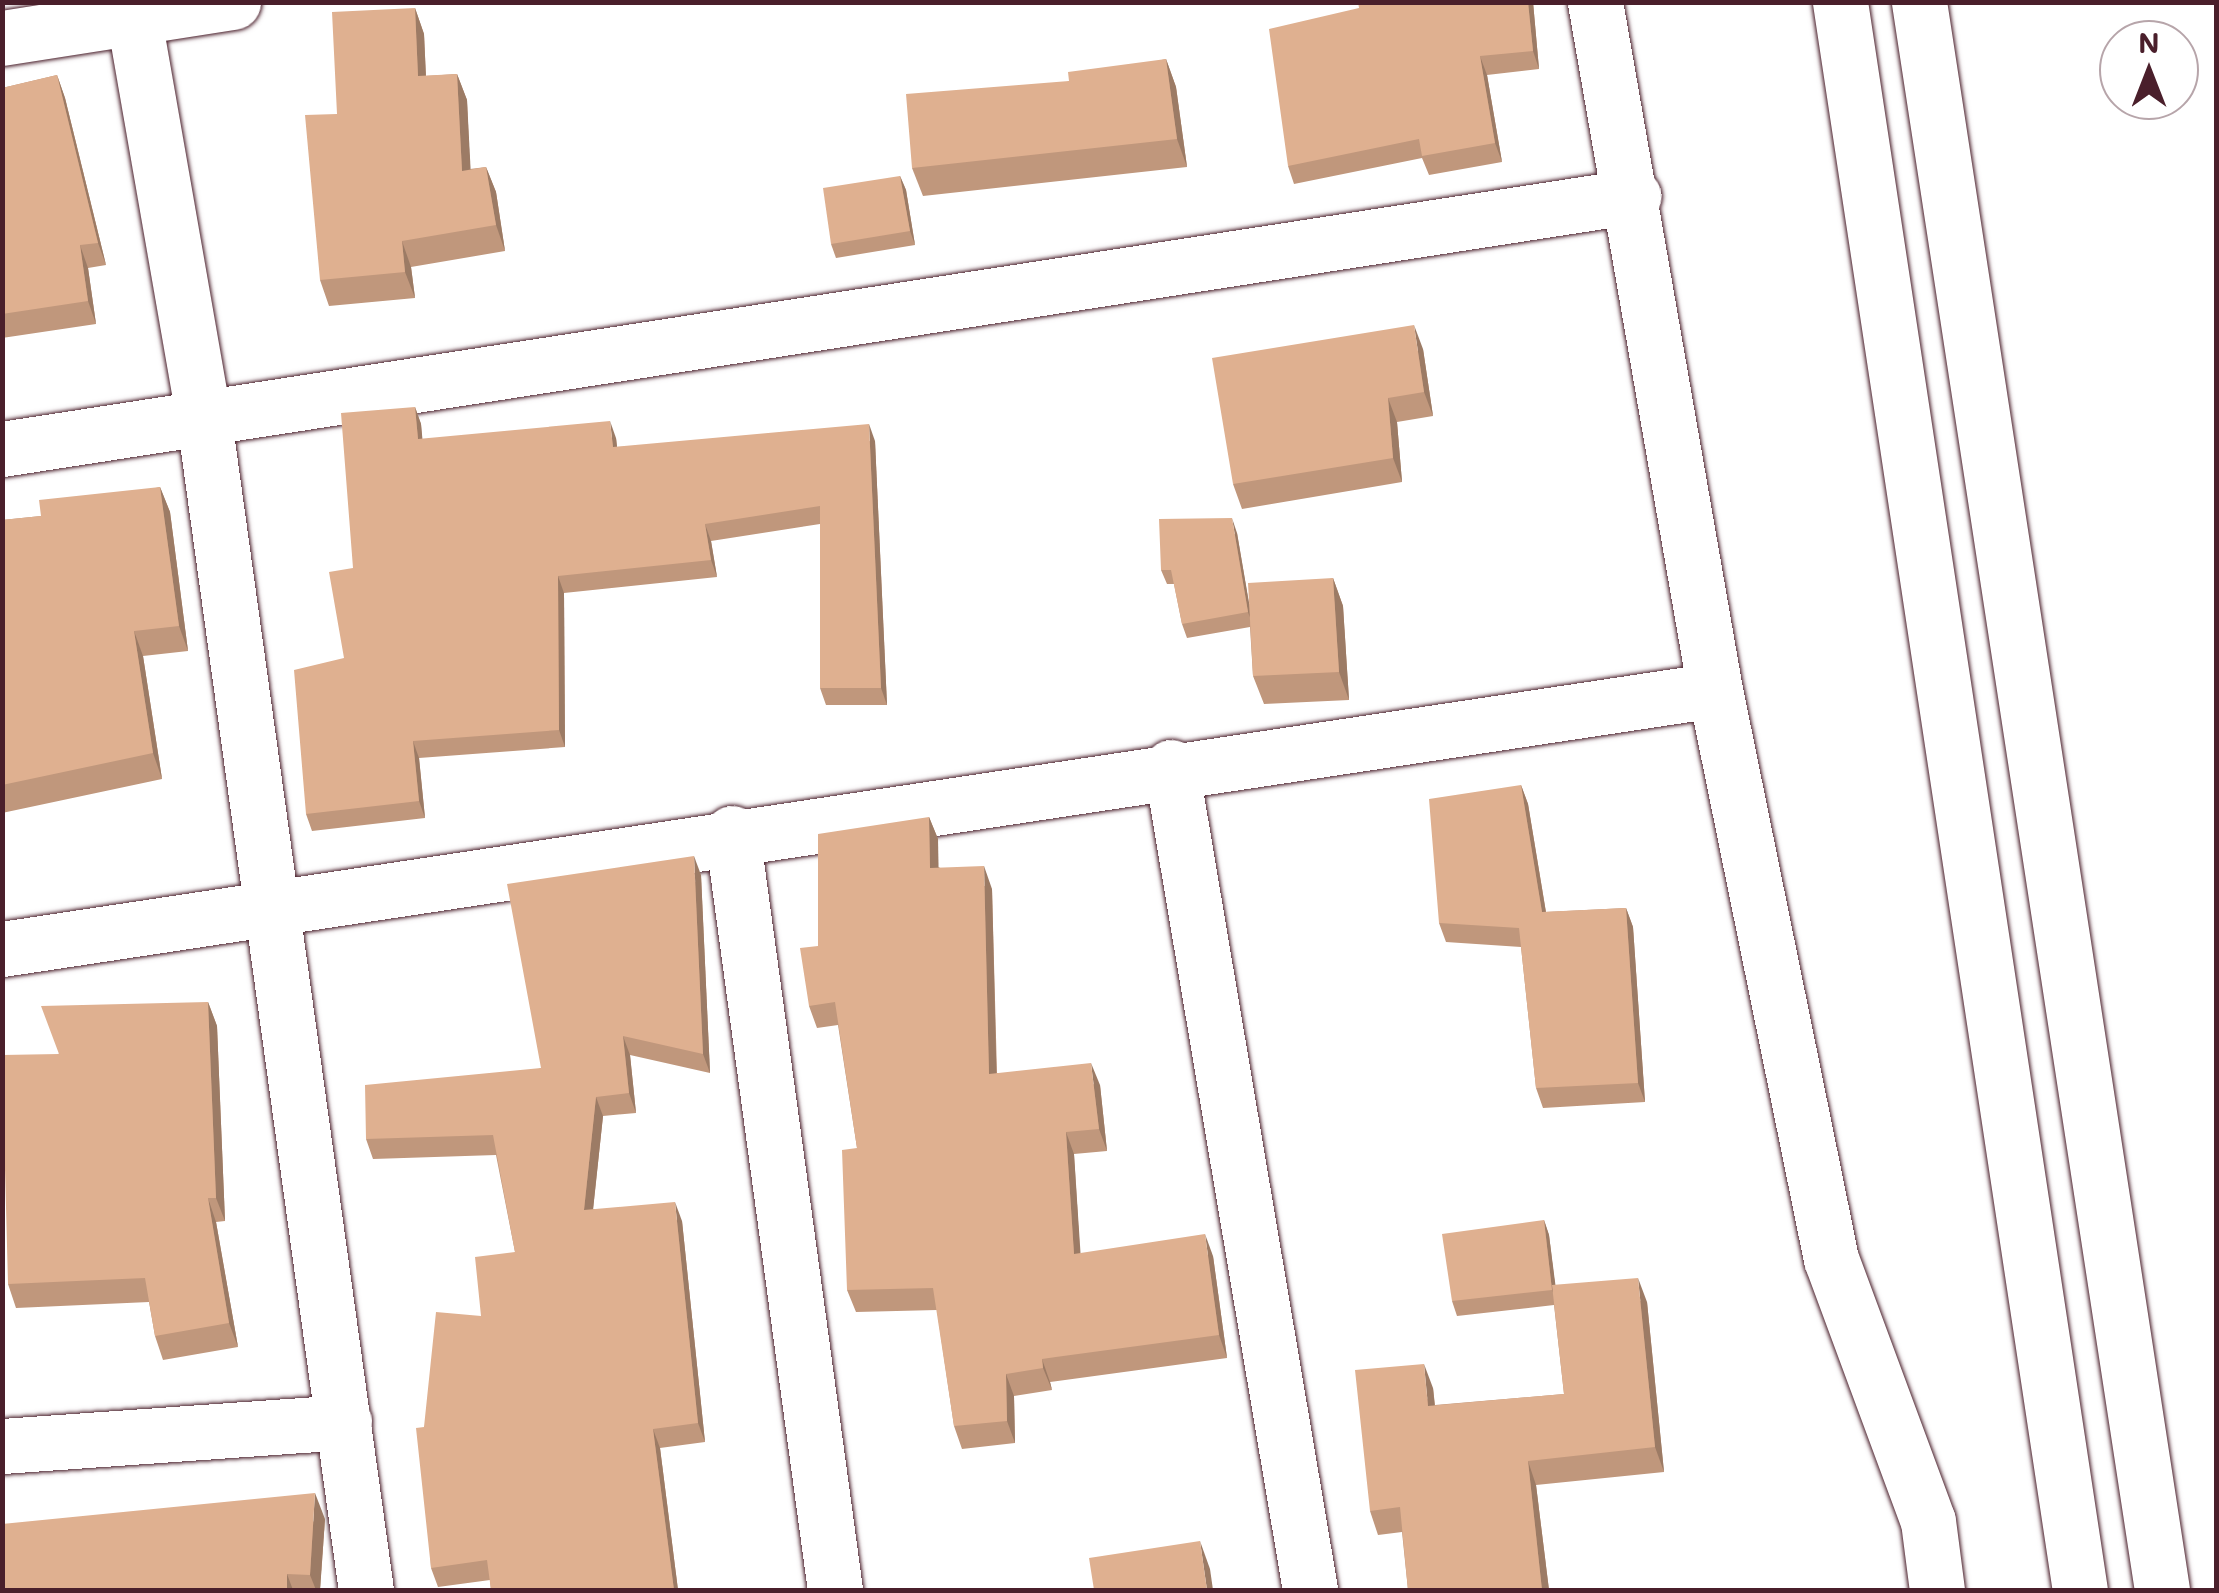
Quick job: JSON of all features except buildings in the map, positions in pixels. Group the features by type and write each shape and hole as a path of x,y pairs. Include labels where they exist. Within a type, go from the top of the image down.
{"main road":[{"path":"2,38 132,10 233,2"},
{"path":"1595,2 1634,196 1715,690 1831,1259 1928,1521 1937,1590"},
{"path":"1840,2 2080,1590"},
{"path":"1919,2 2162,1590"},
{"path":"132,10 204,420 366,1590"},
{"path":"2,449 1634,196"},
{"path":"2,949 732,832 1715,690"},
{"path":"1171,767 1310,1590"},
{"path":"732,832 835,1590"},
{"path":"2,1446 344,1422"}]}
